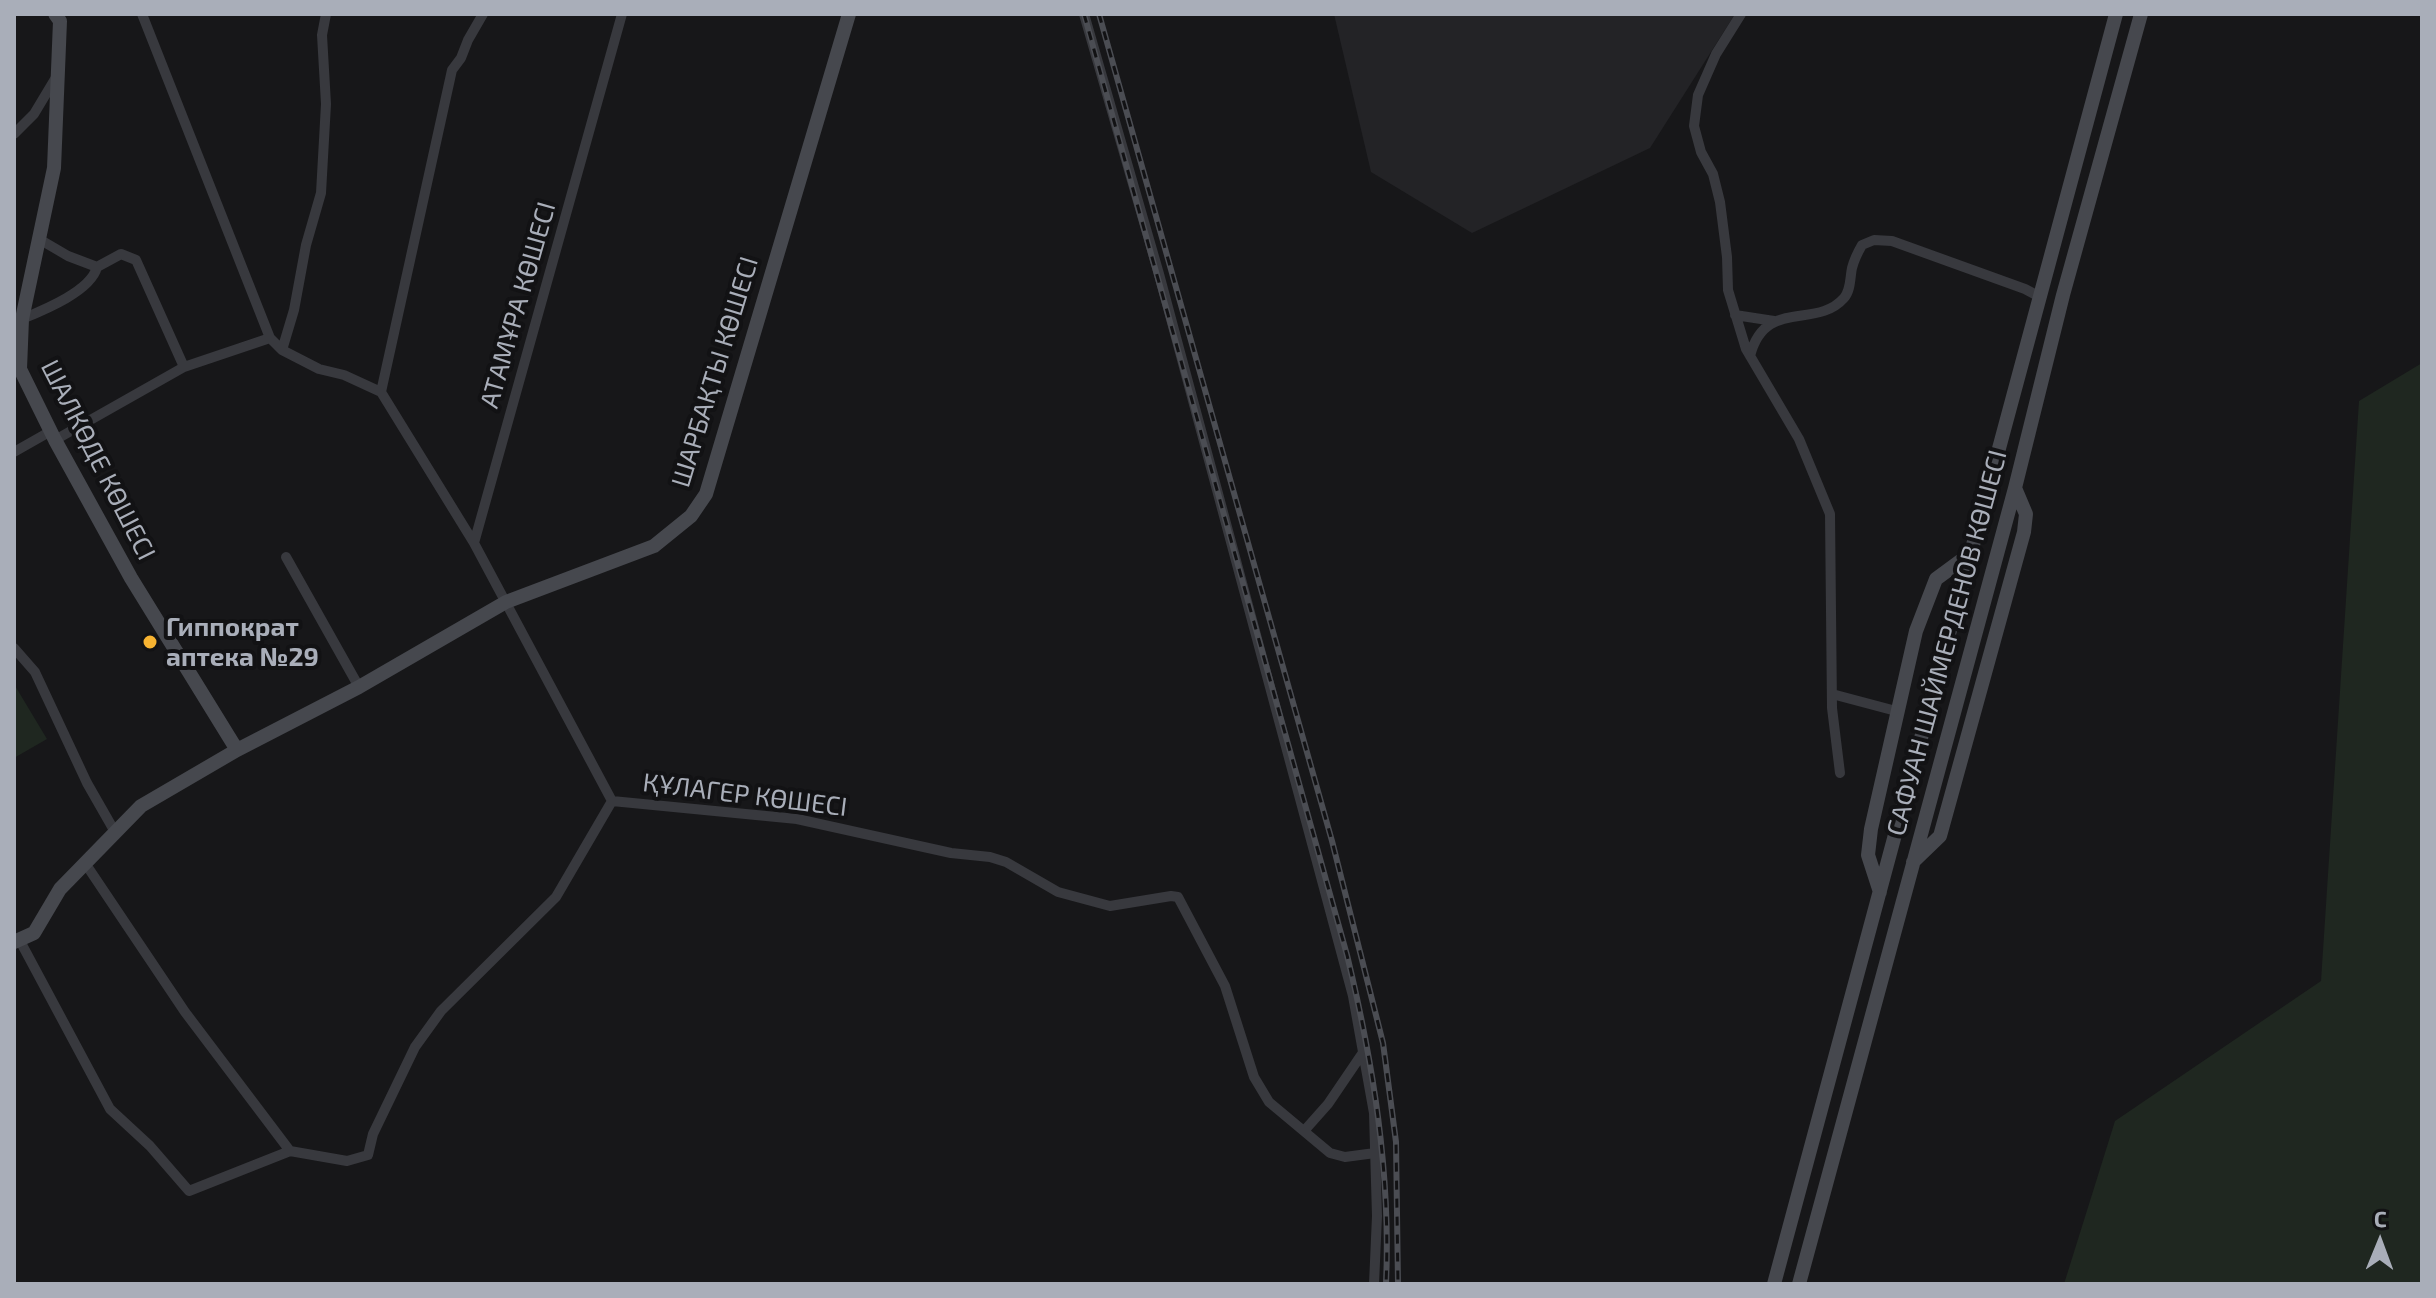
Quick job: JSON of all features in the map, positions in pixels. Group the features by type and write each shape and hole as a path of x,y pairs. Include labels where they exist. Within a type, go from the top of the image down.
{"main road":[{"name":"ШАРБАҚТЫ КӨШЕСІ","path":"16,940 34,933 60,889 141,806 237,750 359,687 506,602 654,546 691,516 706,494 849,14"},
{"name":"САФУАН ШАЙМЕРДЕНОВ КӨШЕСІ","path":"1774,1284 2116,14"},
{"name":"САФУАН ШАЙМЕРДЕНОВ КӨШЕСІ","path":"1799,1284 2141,14"},
{"name":"ШАЛКӨДЕ КӨШЕСІ","path":"62,16 54,168 22,319 20,369 131,578 237,750"},
{"path":"1880,892 1868,855 1871,829 1916,631 1936,579 1970,554"}],"street":[{"path":"142,14 270,338 282,350 319,369 344,375 381,392 474,543 506,602"},
{"path":"282,350 321,193 326,104 322,35 326,14"},
{"path":"381,392 452,70 483,14"},
{"name":"АТАМҰРА КӨШЕСІ","path":"474,543 622,14"},
{"path":"1084,14 1163,289 1338,937 1364,1051 1374,1113 1377,1216 1374,1284"},
{"path":"1741,14 1716,54 1698,95 1694,126 1701,152 1713,174 1720,202 1728,290 1735,315 1750,357 1799,439 1830,514 1832,694 1840,773"},
{"path":"14,134 47,97 58,73"},
{"path":"39,239 68,256 97,267"},
{"path":"1735,315 1751,320 1776,321 1833,308 1847,295 1852,265 1862,245 1874,240 1892,241 2040,297"},
{"path":"22,319 76,291 89,280 97,267 121,254 136,260 184,367"},
{"path":"1750,357 1754,340 1776,321"},
{"path":"14,452 184,367 270,338"},
{"path":"286,557 359,687"},
{"name":"ҚҰЛАГЕР КӨШЕСІ","path":"506,602 612,801 797,819 951,853 990,857 1006,862 1058,892 1110,906 1178,897 1225,986 1254,1077 1264,1095 1304,1131"},
{"path":"14,648 35,672 87,783 115,832"},
{"path":"1832,694 1896,711"},
{"path":"16,940 110,1109 150,1146 189,1191 290,1151 347,1161 368,1155 373,1134 415,1047 441,1011 556,897 612,801"},
{"path":"85,863 185,1012 290,1151"},
{"path":"1364,1051 1328,1104 1304,1131 1330,1153 1345,1157 1375,1153"}],"shaded area":[{"path":"1334,14 1735,14 1650,148 1472,233 1371,172"},
{"path":"2422,363 2422,1284 2064,1284 2115,1121 2321,981 2359,401"},
{"path":"14,684 47,739 14,758"}],"railway":[{"path":"1084,14 1347,955 1365,1036 1383,1159 1386,1284"},
{"path":"1099,14 1332,841 1383,1043 1396,1142 1398,1284"}],"place":[{"name":"Гиппократ аптека №29","path":"150,642"}]}
